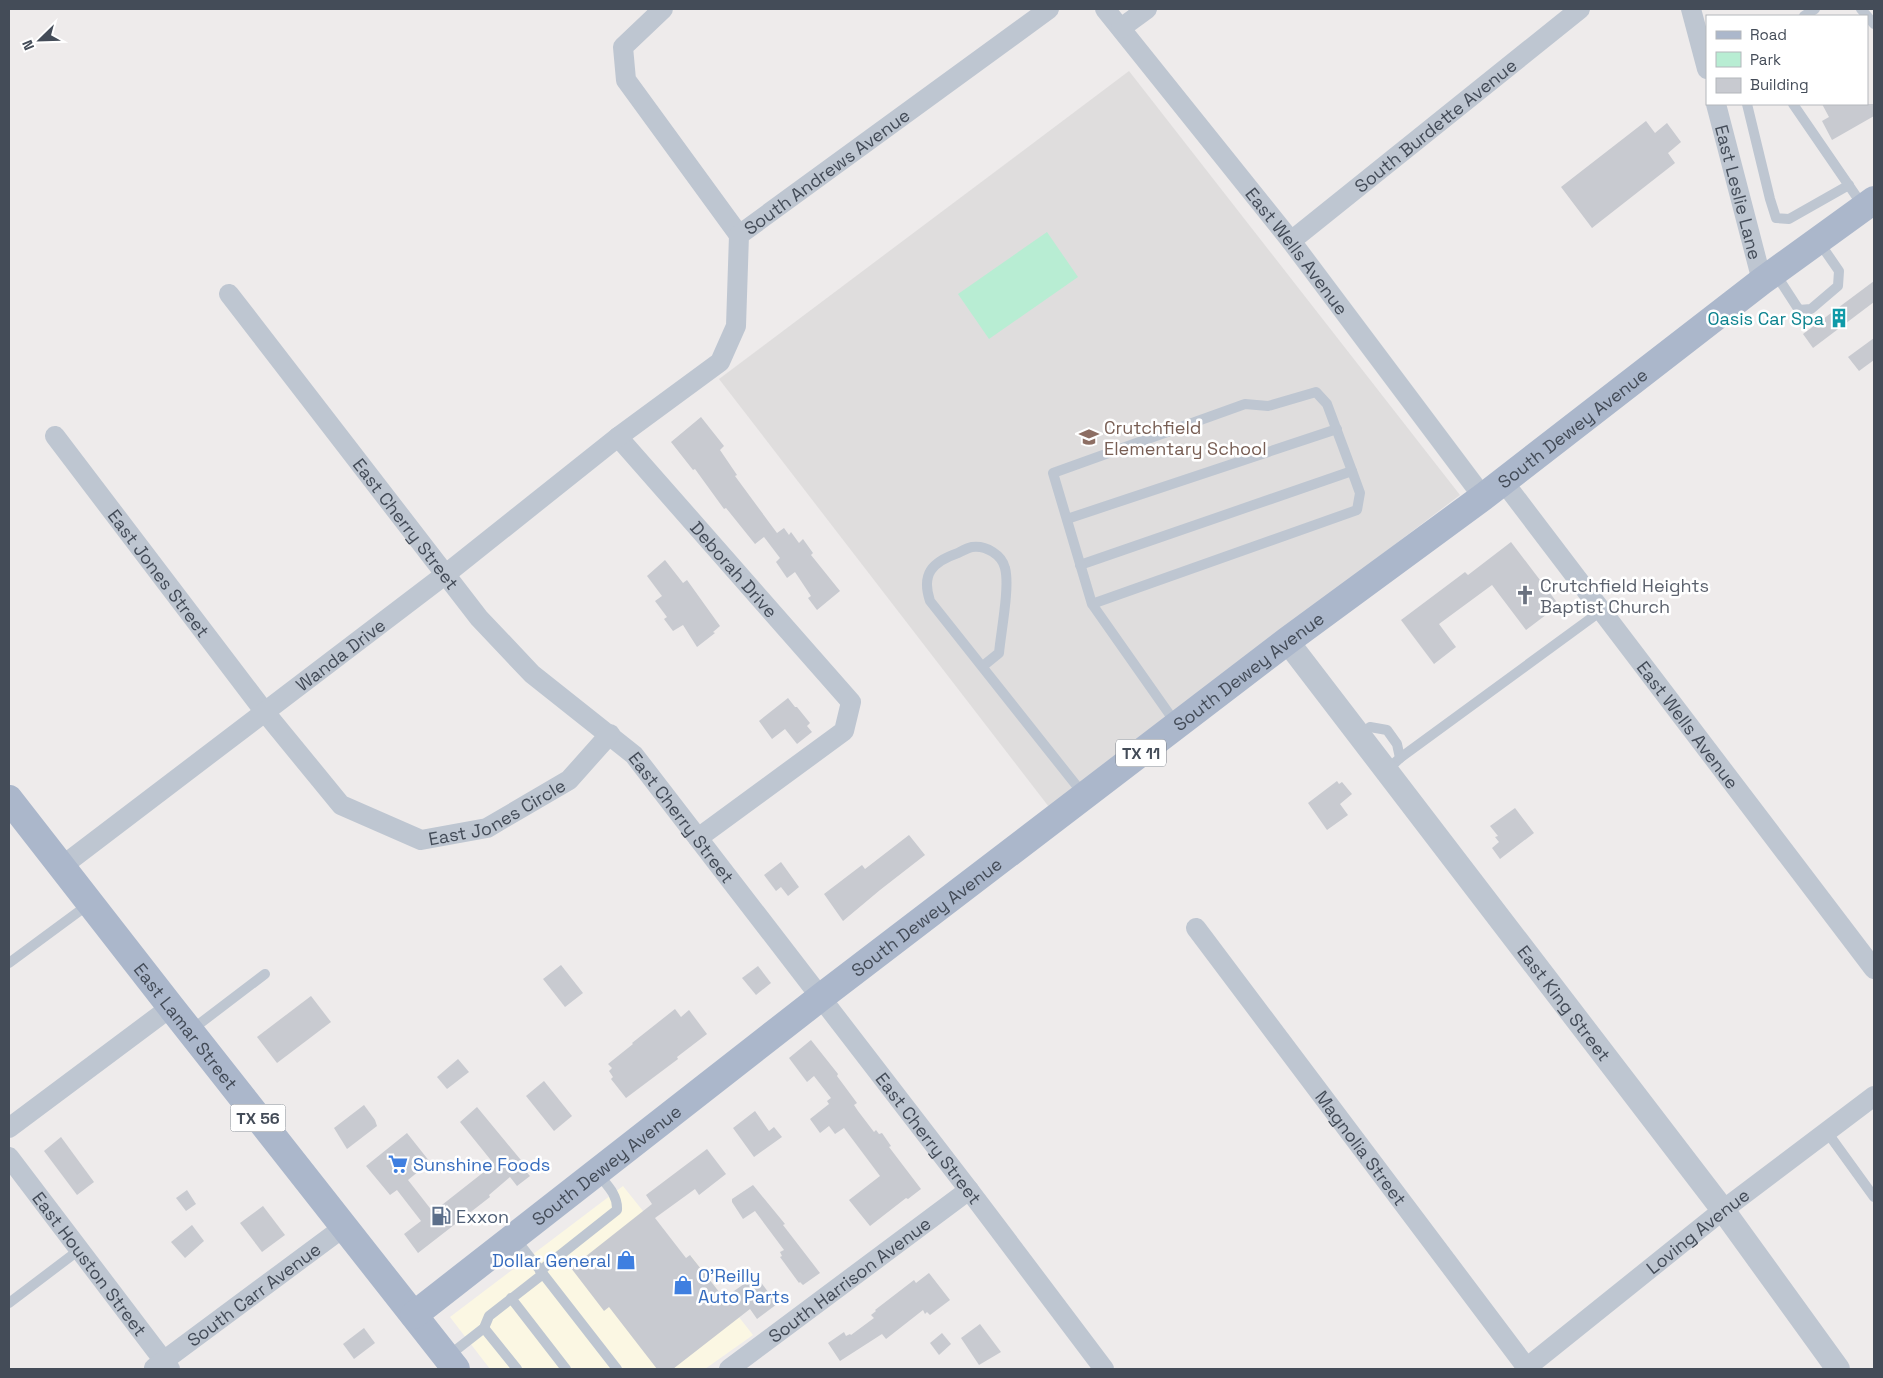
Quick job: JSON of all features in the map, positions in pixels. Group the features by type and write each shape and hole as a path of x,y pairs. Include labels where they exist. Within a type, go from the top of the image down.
{"main road":[{"name":"South Dewey Avenue","path":"414,1315 821,997 1287,641 1493,489 1768,277 1869,204"},
{"name":"East Lamar Street","path":"9,799 170,1007 451,1363"}],"street":[{"name":"South Andrews Avenue","path":"618,437 720,362 736,326 739,235 1049,9"},
{"name":"East Wells Avenue","path":"1105,9 1493,489 1601,611 1874,969"},
{"path":"1121,28 1146,9"},
{"name":"South Burdette Avenue","path":"1291,241 1580,9"},
{"path":"1691,9 1706,64"},
{"path":"655,11 623,47 626,80 739,235"},
{"name":"East Leslie Lane","path":"1716,105 1768,277"},
{"name":"East Cherry Street","path":"229,294 479,618 532,674 610,734 634,755 969,1190 1104,1369"},
{"name":"East Jones Street","path":"55,436 264,711"},
{"name":"Wanda Drive","path":"61,867 446,574 618,437"},
{"name":"Deborah Drive","path":"618,437 851,702 844,731 698,838"},
{"name":"East King Street","path":"1287,641 1359,735 1393,764 1723,1210 1838,1369"},
{"name":"East Jones Circle","path":"264,711 341,805 421,840 487,828 569,780 610,734"},
{"name":"Magnolia Street","path":"1196,928 1526,1368"},
{"path":"9,1128 170,1007"},
{"name":"Loving Avenue","path":"1526,1368 1723,1210 1874,1096"},
{"name":"East Houston Street","path":"9,1157 79,1250 162,1366"},
{"name":"South Harrison Avenue","path":"729,1369 969,1190"},
{"name":"South Carr Avenue","path":"162,1366 344,1227"}],"lane":[{"path":"1747,105 1776,218 1789,219 1848,185"},
{"path":"1795,105 1848,185 1869,204"},
{"path":"1768,277 1799,310 1811,308 1838,286 1839,272 1818,241"},
{"path":"1092,604 1357,510 1360,493 1337,429 1326,404 1316,392 1268,406 1245,404 1053,473 1092,604 1177,725"},
{"path":"1067,519 1337,429"},
{"path":"1080,565 1352,471"},
{"path":"983,666 999,653 1007,579 1005,566 995,553 983,548 972,547 941,559 933,567 927,577 926,590 930,601 1085,796"},
{"path":"1393,764 1601,611"},
{"path":"9,963 89,903"},
{"path":"190,1031 265,974"},
{"path":"1827,1132 1874,1197"},
{"path":"451,1363 484,1328 489,1316 617,1210 618,1201 614,1193 597,1172"},
{"path":"514,1236 617,1369"},
{"path":"9,1303 79,1250"},
{"path":"511,1298 566,1369"},
{"path":"484,1328 517,1369"}],"shaded area":[{"name":"Crutchfield Elementary School","path":"1129,71 1460,495 1049,807 719,379"},
{"path":"623,1186 683,1261 691,1256 753,1335 705,1369 490,1369 450,1317"}],"green space":[{"path":"1047,232 1078,277 989,339 958,294"}],"building":[{"path":"1874,104 1874,116 1832,140 1822,121 1829,117 1823,105"},
{"path":"1646,121 1655,133 1667,123 1681,142 1668,153 1675,163 1592,228 1561,187"},
{"name":"Oasis Car Spa","path":"1874,281 1874,302 1813,348 1803,334"},
{"path":"1874,338 1874,360 1859,371 1848,357"},
{"path":"701,417 724,446 720,450 737,475 735,476 777,533 784,528 789,535 791,532 799,543 803,539 813,553 811,555 840,591 817,610 808,598 811,596 795,572 787,578 776,562 780,558 764,537 755,544 726,508 724,509 695,469 693,470 671,442"},
{"name":"Crutchfield Heights Baptist Church","path":"1511,542 1559,605 1526,630 1492,585 1439,624 1456,647 1434,664 1401,620 1465,572 1468,575"},
{"path":"665,560 683,583 687,580 720,626 713,632 715,633 697,647 683,625 673,631 664,619 667,617 655,601 662,596 647,576"},
{"path":"788,698 810,723 807,726 812,732 797,744 785,729 772,739 759,721"},
{"path":"1337,781 1339,784 1342,782 1352,794 1340,804 1348,815 1327,830 1308,803"},
{"path":"1515,808 1534,833 1500,859 1492,848 1499,842 1495,837 1498,836 1490,826"},
{"path":"909,835 925,855 843,921 824,894 862,865 865,869"},
{"path":"781,862 799,887 788,896 781,887 776,891 764,875"},
{"path":"561,965 583,993 565,1007 543,979"},
{"path":"758,966 771,983 756,995 742,978"},
{"path":"311,996 331,1022 277,1063 257,1037"},
{"path":"675,1009 681,1017 689,1010 707,1034 677,1057 678,1059 626,1098 611,1079 613,1077 609,1071 612,1068 608,1064"},
{"path":"811,1040 838,1074 837,1076 857,1103 854,1105 858,1111 874,1132 876,1130 879,1134 882,1133 891,1146 889,1147 921,1189 908,1199 906,1198 870,1226 849,1200 880,1176 844,1128 835,1134 829,1126 820,1133 810,1119 829,1104 827,1101 831,1098 814,1076 807,1082 789,1058"},
{"path":"458,1059 469,1072 447,1089 437,1077"},
{"path":"544,1081 572,1116 554,1131 526,1096"},
{"path":"364,1105 377,1126 347,1149 334,1128"},
{"path":"477,1107 525,1165 522,1167 530,1176 517,1186 510,1177 489,1195 490,1197 418,1253 404,1234 421,1221 397,1190 390,1195 366,1166 407,1133 430,1162 408,1180 433,1212 494,1164 460,1122"},
{"path":"755,1111 769,1131 774,1127 782,1137 754,1157 733,1128"},
{"path":"61,1137 94,1182 77,1195 44,1151"},
{"path":"707,1149 726,1174 699,1195 695,1189 655,1218 686,1258 690,1255 724,1298 744,1284 741,1280 752,1272 777,1304 757,1319 750,1309 673,1369 657,1369 609,1307 604,1311 571,1268 652,1204 646,1195"},
{"path":"753,1185 785,1224 783,1225 820,1273 803,1285 799,1283 780,1257 782,1256 780,1252 784,1250 755,1211 743,1219 732,1202 732,1199"},
{"path":"187,1190 196,1204 186,1211 176,1198"},
{"path":"263,1206 285,1235 262,1252 240,1223"},
{"path":"192,1225 204,1241 185,1258 171,1242"},
{"path":"929,1273 950,1300 930,1315 927,1312 925,1314 923,1310 886,1339 882,1334 840,1361 828,1343 844,1332 846,1336 851,1335 874,1318 871,1315 875,1310 914,1280 916,1283"},
{"path":"980,1324 1001,1352 979,1365 961,1338"},
{"path":"364,1328 375,1343 354,1359 343,1344"},
{"path":"942,1333 951,1344 939,1355 930,1343"}],"place":[{"name":"Oasis Car Spa","path":"1839,318"},
{"name":"Crutchfield Elementary School","path":"1089,437"},
{"name":"Crutchfield Heights Baptist Church","path":"1525,595"},
{"name":"Sunshine Foods","path":"398,1164"},
{"name":"Exxon","path":"441,1216"},
{"name":"Dollar General","path":"626,1260"},
{"name":"O'Reilly Auto Parts","path":"683,1285"}]}
